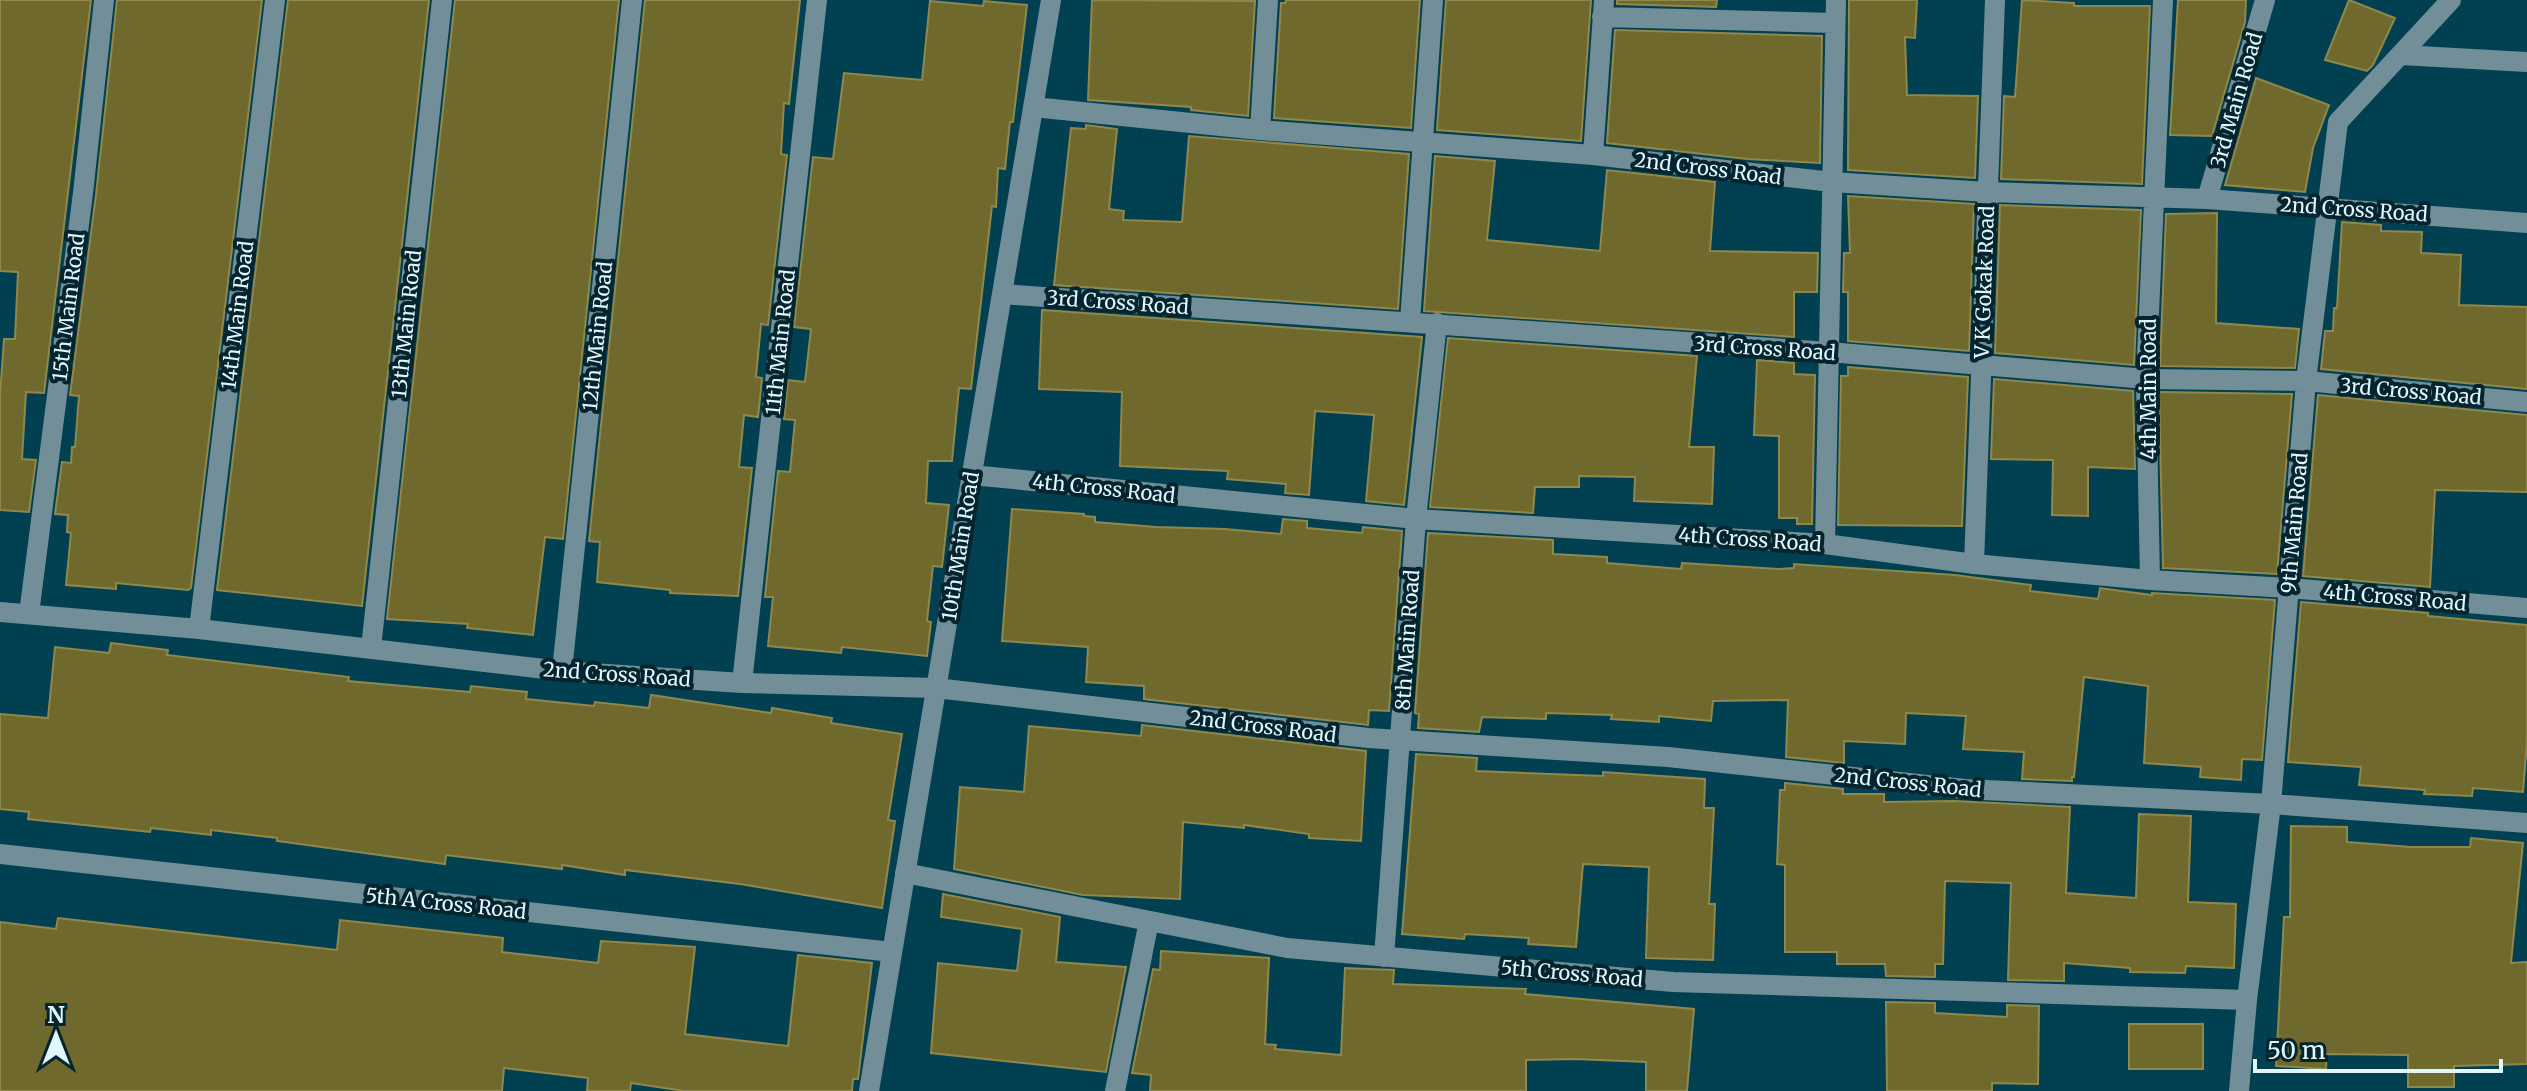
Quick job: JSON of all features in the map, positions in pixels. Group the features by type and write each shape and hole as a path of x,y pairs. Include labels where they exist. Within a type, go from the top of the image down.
{"street":[{"name":"15th Main Road","path":"29,614 83,193 104,0"},
{"name":"14th Main Road","path":"199,629 275,0"},
{"name":"13th Main Road","path":"371,648 442,0"},
{"name":"12th Main Road","path":"562,671 632,0"},
{"name":"11th Main Road","path":"742,683 817,0"},
{"name":"10th Main Road","path":"869,1091 1051,0"},
{"path":"1260,130 1268,0"},
{"path":"1410,321 1433,0"},
{"path":"1825,544 1836,0"},
{"name":"V K Gokak Road","path":"1974,564 1995,0"},
{"name":"4th Main Road","path":"2150,580 2146,379 2163,0"},
{"name":"3rd Main Road","path":"2207,199 2265,0"},
{"name":"9th Main Road","path":"2239,1091 2271,804 2306,381 2338,122 2451,0"},
{"path":"1593,155 1603,9 1835,23"},
{"path":"2401,55 2527,62"},
{"name":"2nd Cross Road","path":"1033,107 1260,130 1593,155 1832,182 1987,192 2207,199 2527,223"},
{"name":"3rd Cross Road","path":"1002,294 1829,352 2146,379 2306,381 2527,402"},
{"name":"8th Main Road","path":"1384,957 1416,519 1437,323"},
{"name":"4th Cross Road","path":"972,475 1416,519 1825,544 1974,564 2527,608"},
{"name":"2nd Cross Road","path":"0,612 199,629 562,671 742,683 936,688 1368,738 1668,757 1965,789 2271,804 2527,823"},
{"name":"5th A Cross Road","path":"0,854 892,952"},
{"name":"5th Cross Road","path":"905,873 1287,948 1673,982 2247,1000"},
{"path":"1115,1091 1149,921"}],"building":[{"path":"0,0 91,0 44,393 26,392 22,459 36,460 29,512 0,510 0,395 4,339 15,339 18,272 0,271"},
{"path":"117,0 262,0 191,588 188,590 116,583 116,589 66,585 71,533 67,532 68,515 55,514 62,462 71,463 72,447 75,447 79,396 70,395"},
{"path":"288,0 429,0 362,606 217,590"},
{"path":"455,0 619,0 563,539 545,537 533,635 467,628 468,624 387,619"},
{"path":"645,0 800,0 789,104 784,103 781,154 787,155 768,325 761,324 756,377 762,378 758,417 744,415 739,467 752,468 738,596 670,593 670,590 597,582 600,542 589,541"},
{"path":"1092,0 1255,1 1248,116 1191,110 1191,107 1088,100"},
{"path":"1286,0 1420,0 1411,128 1274,118 1281,3"},
{"path":"1446,0 1591,0 1581,141 1437,130"},
{"path":"1617,0 1717,0 1716,7 1617,4"},
{"path":"1849,0 1917,0 1915,38 1905,37 1907,95 1978,96 1975,178 1848,170"},
{"path":"2022,0 2074,3 2074,6 2150,6 2142,184 2001,179 2004,96 2015,97"},
{"path":"2178,0 2246,0 2245,22 2212,136 2170,135"},
{"path":"2349,0 2395,18 2373,65 2367,71 2325,60"},
{"path":"930,1 983,6 984,1 1027,5 1005,169 998,168 996,207 992,206 971,389 959,388 952,461 928,461 926,503 949,505 942,567 933,566 927,656 842,647 841,653 768,646 773,597 765,597 778,471 790,472 795,420 784,419 788,380 805,382 811,329 794,327 813,157 833,159 844,73 922,80"},
{"path":"1615,30 1822,36 1820,163 1747,159 1607,143"},
{"path":"2256,78 2329,105 2313,148 2305,192 2225,185"},
{"path":"1086,125 1117,129 1109,209 1124,211 1123,220 1182,222 1189,136 1409,154 1398,309 1054,285 1071,128 1086,129"},
{"path":"1435,156 1495,161 1487,240 1600,251 1607,170 1715,182 1710,251 1818,253 1817,292 1794,292 1794,337 1424,311"},
{"path":"1848,196 1974,204 1969,351 1848,341 1848,292 1843,292 1844,253 1850,253"},
{"path":"2000,205 2141,210 2134,365 1995,353"},
{"path":"2217,213 2216,323 2299,329 2295,368 2160,366 2166,214"},
{"path":"2342,222 2381,225 2381,231 2422,232 2421,253 2461,255 2459,305 2527,307 2527,389 2321,369 2325,331 2333,331 2334,308 2337,308"},
{"path":"1042,310 1422,337 1404,505 1366,501 1374,415 1315,411 1309,495 1285,493 1286,484 1227,479 1228,471 1120,466 1122,392 1039,389"},
{"path":"1448,338 1697,356 1689,447 1714,447 1712,504 1634,501 1635,477 1579,476 1579,487 1535,487 1533,513 1430,507"},
{"path":"1757,360 1794,363 1794,374 1815,375 1812,524 1797,524 1797,518 1779,518 1779,436 1754,435"},
{"path":"1848,367 1968,377 1962,526 1838,525 1841,376 1848,376"},
{"path":"1994,379 2133,391 2135,469 2088,467 2088,516 2052,515 2053,460 1991,459"},
{"path":"2159,392 2292,394 2277,574 2163,568"},
{"path":"2318,395 2527,415 2527,492 2435,490 2430,587 2303,576"},
{"path":"1012,509 1084,514 1095,517 1095,522 1156,527 1281,534 1283,519 1307,521 1307,528 1362,533 1363,527 1402,531 1389,711 1369,710 1368,725 1144,699 1144,686 1086,682 1088,647 1002,641"},
{"path":"1428,533 1553,540 1553,554 1607,557 1607,563 1681,569 1682,563 1779,569 1794,568 1794,564 1955,575 2031,585 2030,591 2098,599 2100,588 2152,595 2275,600 2262,760 2242,759 2241,780 2200,777 2201,767 2144,763 2148,686 2084,677 2072,781 2022,779 2024,752 1963,749 1966,716 1906,713 1905,744 1844,741 1844,763 1786,757 1788,700 1713,701 1711,721 1659,716 1659,722 1611,719 1612,715 1546,713 1546,719 1482,717 1479,732 1418,728 1419,714 1415,713"},
{"path":"2301,602 2527,625 2527,742 2523,792 2473,788 2472,796 2424,794 2425,790 2359,785 2361,767 2288,762"},
{"path":"111,643 168,650 167,655 349,677 348,681 470,692 471,686 527,692 526,699 594,706 595,702 649,708 651,695 771,713 772,708 832,718 831,723 902,734 888,820 895,821 882,908 740,884 625,870 625,875 562,865 562,869 446,855 445,864 211,830 211,835 151,828 150,832 28,819 29,812 0,809 0,714 48,718 55,647 109,653"},
{"path":"1142,725 1366,751 1361,841 1309,838 1309,834 1244,825 1244,828 1183,822 1180,899 1083,895 954,869 960,787 1024,792 1029,726 1141,736"},
{"path":"1416,754 1477,758 1476,771 1603,776 1603,772 1705,779 1704,808 1714,808 1709,904 1715,904 1713,960 1646,958 1649,867 1583,864 1576,947 1528,944 1529,938 1465,934 1464,939 1402,934"},
{"path":"1785,783 1843,789 1843,794 1884,794 1884,802 1955,801 2070,807 2066,893 2136,898 2139,814 2191,816 2188,902 2236,904 2234,968 2186,966 2185,973 2130,972 2130,968 2064,963 2064,981 2008,980 2011,883 1945,881 1943,964 1935,964 1935,977 1886,976 1885,964 1837,964 1837,952 1785,952 1785,865 1777,864 1780,790 1785,790"},
{"path":"2291,826 2347,827 2347,842 2411,847 2470,847 2471,838 2523,843 2511,963 2527,962 2527,1064 2454,1066 2454,1087 2408,1087 2408,1055 2327,1054 2326,1069 2276,1066 2284,917 2290,917"},
{"path":"943,894 1060,917 1056,962 1126,967 1106,1072 931,1053 938,963 1017,971 1022,929 941,917"},
{"path":"58,918 337,950 340,920 503,938 502,952 598,963 601,941 695,947 685,1034 788,1046 798,955 872,963 858,1079 853,1079 852,1091 684,1091 631,1083 630,1091 587,1091 588,1078 504,1068 502,1091 0,1091 0,922 56,929"},
{"path":"1161,951 1269,958 1265,1044 1276,1045 1275,1049 1341,1055 1345,968 1394,970 1393,984 1526,989 1525,994 1694,1009 1687,1091 1646,1091 1646,1062 1575,1059 1526,1060 1526,1091 1150,1091 1151,1075 1132,1073 1153,969 1160,970"},
{"path":"1886,1002 1935,1003 1935,1013 2007,1017 2007,1005 2039,1006 2038,1084 1992,1083 1992,1091 1887,1091"},
{"path":"2129,1024 2203,1024 2203,1069 2129,1069"}]}
